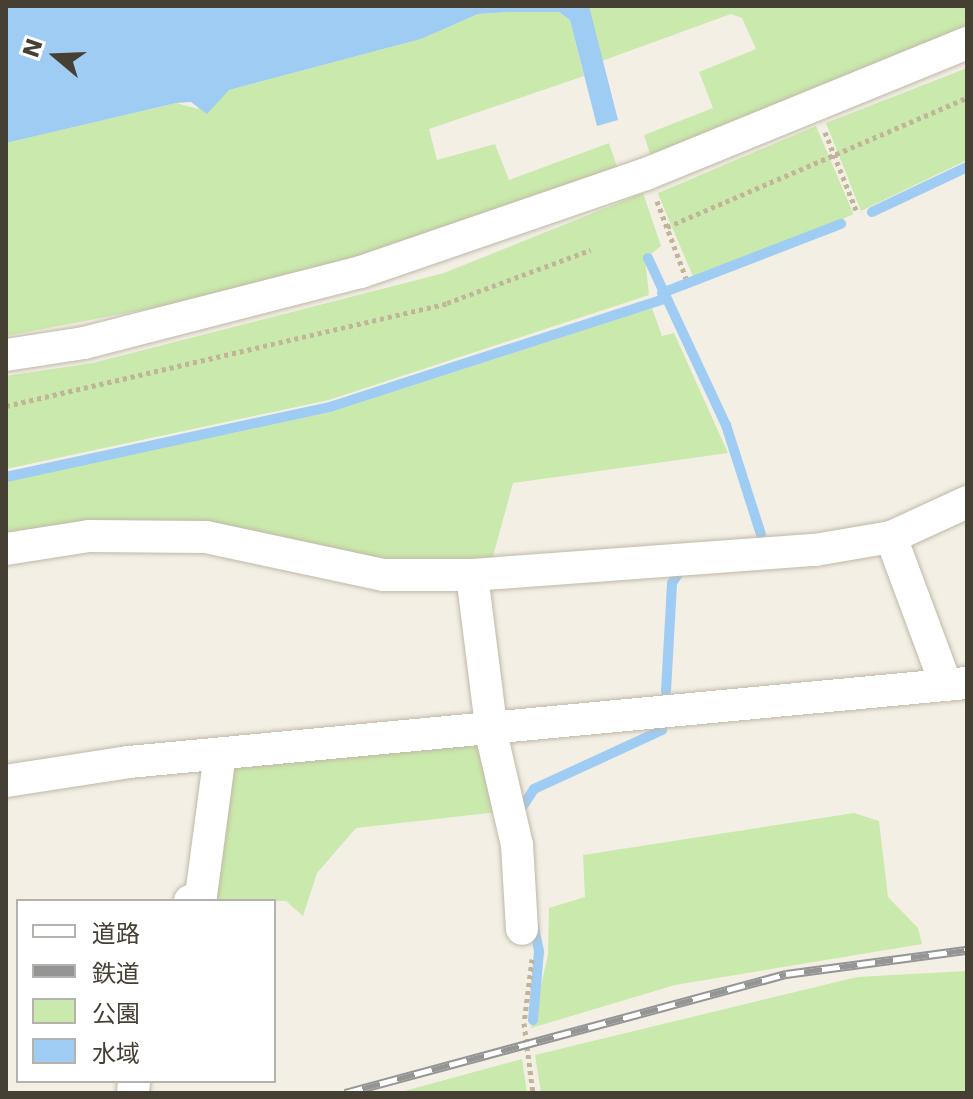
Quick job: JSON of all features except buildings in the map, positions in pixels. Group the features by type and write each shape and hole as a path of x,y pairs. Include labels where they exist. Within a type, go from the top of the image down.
{"street":[{"path":"6,355 84,343 361,272 646,174 815,109 967,43"},
{"path":"6,549 89,536 206,537 384,575 472,575 815,550 891,537 967,502"},
{"path":"6,781 220,754 956,684 891,537"},
{"path":"472,575 492,728 517,845 522,929"},
{"path":"194,899 201,896 220,754"}],"path":[{"path":"667,227 835,158 967,98"},
{"path":"815,109 856,210"},
{"path":"646,174 686,278"},
{"path":"6,406 447,303 590,250"},
{"path":"522,929 532,952 524,1023 533,1093"}],"green space":[{"path":"589,6 967,6 967,29 651,157 644,135 713,108 699,72 756,49 742,18 731,14 599,62"},
{"path":"559,12 570,20 584,76 429,129 437,160 495,144 509,180 609,143 617,167 354,259 211,297 6,336 6,143 176,103 198,109 229,90 421,39 478,14"},
{"path":"967,68 967,160 861,211 826,123"},
{"path":"816,126 854,214 695,282 658,193"},
{"path":"643,193 661,246 645,259 649,295 329,400 6,469 6,376 93,363 444,273"},
{"path":"652,308 662,336 674,333 728,453 513,483 492,560 409,568 208,526 6,539 6,481 331,412"},
{"path":"482,743 498,812 356,828 317,873 303,916 286,901 276,899 215,899 229,766"},
{"path":"854,813 879,821 888,897 918,928 922,944 675,985 531,1028 548,955 549,908 585,897 583,855"},
{"path":"967,971 967,1093 541,1093 535,1055 857,977"},
{"path":"522,1059 527,1093 397,1093"}],"water":[{"path":"6,6 589,6 618,120 597,126 570,20 559,12 508,12 478,14 421,39 229,90 207,114 191,102 176,103 6,143"}],"waterway":[{"path":"872,212 967,167"},
{"path":"662,293 841,224"},
{"path":"648,258 726,425 761,535"},
{"path":"6,477 330,407 665,299"},
{"path":"666,691 672,583 684,565"},
{"path":"521,809 534,789 662,730"},
{"path":"533,923 539,951 533,1020"}],"railway":[{"path":"345,1093 786,974 967,950"}]}
